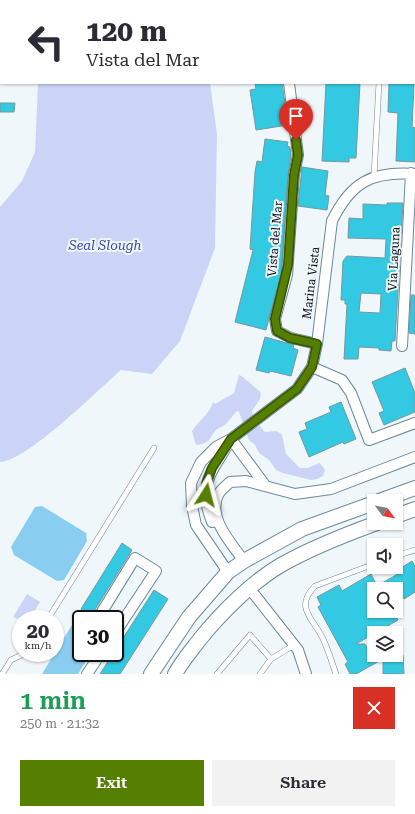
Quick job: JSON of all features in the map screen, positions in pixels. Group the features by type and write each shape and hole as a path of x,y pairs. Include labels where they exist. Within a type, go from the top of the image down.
{"main road":[{"path":"398,494 415,488"},
{"path":"151,674 189,617 228,572 244,561 302,529 367,506"},
{"path":"175,674 179,666 213,624 250,589 280,566 339,537 367,527"}],"street":[{"name":"Vista del Mar","path":"289,84 298,155 294,175 286,275 275,319 277,331 290,338 317,344"},
{"name":"Marina Vista","path":"228,572 196,525 192,506 191,484 201,462 216,447 231,439 297,389 312,367 317,344 332,221 340,204 352,190 374,176 413,174"},
{"name":"Via Laguna","path":"402,346 410,281 413,174"},
{"path":"312,367 342,380 352,393 369,440 415,423"},
{"name":"Marina Vista","path":"224,532 211,522 206,505 206,485 212,468 231,439"},
{"path":"231,439 265,485"},
{"path":"244,561 224,532 215,512 218,495 230,482 246,481 295,494 331,489 415,457"},
{"path":"103,610 135,558 156,571 124,617"},
{"path":"250,589 298,650 306,674"},
{"path":"87,674 95,662"}],"lane":[{"path":"374,176 379,84"},
{"path":"54,610 154,448"},
{"path":"403,554 415,550"},
{"path":"336,674 324,640 308,616 305,606 306,599 308,593 315,586 367,567"},
{"path":"218,674 250,635 271,659"},
{"path":"260,674 271,659 294,645"},
{"path":"2,674 12,660"}],"shaded area":[{"path":"42,506 86,533 87,541 64,580 57,581 14,555 11,547 35,507"},
{"path":"72,625 72,662 85,662 78,674 42,674 49,662 64,662 64,638"}],"water":[{"name":"Seal Slough","path":"38,84 210,84 217,134 215,248 180,341 152,374 121,370 62,424 44,438 12,459 0,462 0,207 22,181 35,152"},
{"path":"239,375 261,393 260,399 252,411 254,419 265,432 277,431 282,435 286,454 300,468 307,468 320,463 325,470 323,476 311,480 276,470 269,460 259,453 255,445 249,440 239,412 237,411 226,424 216,430 209,440 205,443 197,445 195,443 192,431 209,410 213,402 215,404 234,393"},
{"path":"27,594 40,602 35,610 17,610"}],"building":[{"path":"255,84 282,84 288,125 256,130 250,90 256,89"},
{"path":"326,84 360,84 356,158 349,158 349,162 322,161"},
{"path":"389,84 414,84 412,127 415,128 415,162 396,161 398,113 388,112"},
{"path":"0,103 15,103 14,112 0,112"},
{"path":"265,139 288,142 287,146 290,147 291,155 288,175 281,273 266,330 235,322 253,250 250,249 255,172 257,161 262,162"},
{"path":"302,167 328,171 325,195 329,196 327,210 298,206"},
{"path":"387,203 403,203 395,341 392,341 391,351 379,350 379,348 359,347 358,359 344,359 347,304 345,304 345,300 341,300 343,261 347,256 385,258 386,239 348,238 349,218 363,219 363,204 387,205","holes":["361,293 381,294 380,313 359,312"]},
{"path":"411,295 415,295 415,334 409,333"},
{"path":"265,337 294,345 293,348 298,350 291,376 270,371 269,373 256,370"},
{"path":"405,368 415,393 415,412 384,425 379,413 384,411 372,382"},
{"path":"341,402 356,439 344,444 343,442 309,457 299,432 307,429 305,423 331,412 329,407"},
{"path":"122,543 132,550 95,610 81,609"},
{"path":"412,561 415,566 415,592 404,599 403,582 384,582 398,574 403,574 403,567"},
{"path":"371,574 375,582 367,582 367,618 397,618 398,620 388,626 367,626 367,638 356,644 365,644 367,648 367,662 378,662 356,674 350,674 345,664 348,662 318,607 321,605 317,597 339,585 342,591"},
{"path":"154,590 168,599 120,674 100,674 108,662 124,662 124,637"},
{"path":"403,655 404,674 383,674 383,662 403,662"}],"route":[{"path":"206,495 206,485 212,468 224,452 231,439 297,389 312,367 317,344 290,338 277,331 275,319 288,265 289,229 294,175 298,155 296,140"}]}
